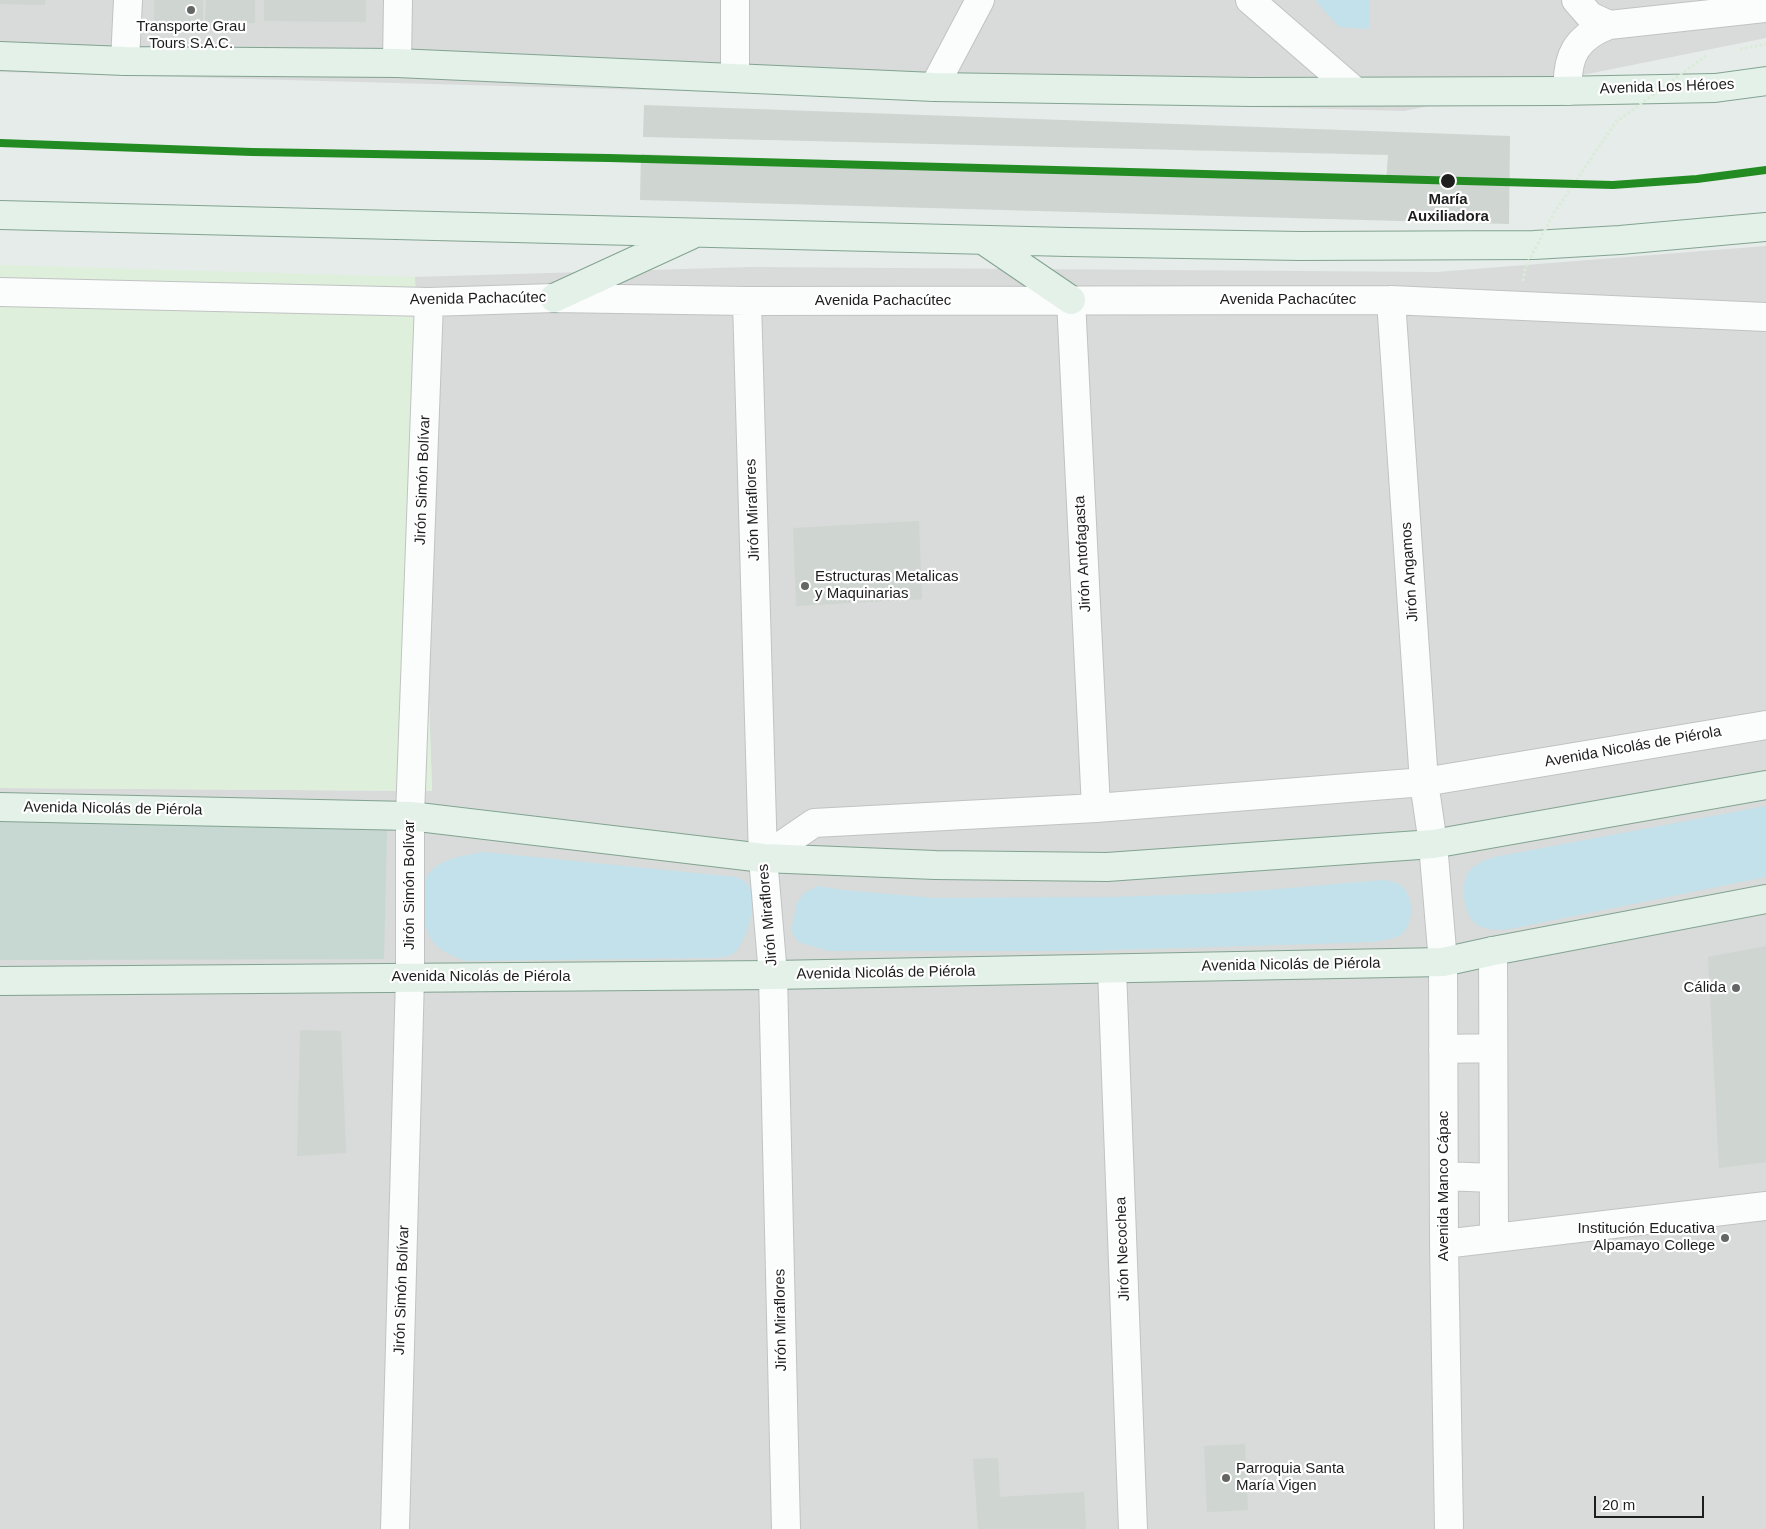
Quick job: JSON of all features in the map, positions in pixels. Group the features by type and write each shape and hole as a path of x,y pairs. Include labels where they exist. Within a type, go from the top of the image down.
{"main road":[{"path":"0,56 125,61 398,63 934,87 1252,92 1563,91"},
{"name":"Avenida Los Héroes","path":"1563,91 1715,88 1766,81"},
{"path":"0,214 983,240 1383,246 1534,245 1620,240 1766,227"},
{"path":"554,298 698,232"},
{"path":"983,240 1071,300"},
{"name":"Avenida Nicolás de Piérola","path":"0,807 410,816 763,858 935,865 1107,867 1433,844 1766,786"},
{"name":"Avenida Nicolás de Piérola","path":"0,981 773,975 1443,962 1766,899"}],"street":[{"path":"125,61 128,0"},
{"path":"398,0 398,63"},
{"path":"735,0 735,78"},
{"path":"934,87 980,0"},
{"path":"1250,0 1355,91"},
{"path":"1576,0 1590,16 1609,25"},
{"path":"1563,91 1568,76 1570,60 1586,36 1597,29 1655,10 1766,8"},
{"name":"Avenida Pachacútec","path":"0,292 429,302 554,298 747,301 1391,300 1766,317"},
{"name":"Jirón Antofagasta","path":"1071,300 1096,808"},
{"name":"Jirón Angamos","path":"1391,300 1424,782 1433,844"},
{"name":"Jirón Miraflores","path":"747,301 763,858 773,975 786,1529"},
{"name":"Jirón Simón Bolívar","path":"396,1529 410,978 410,816 429,302"},
{"name":"Avenida Nicolás de Piérola","path":"763,858 814,823 1096,808 1424,782 1766,725"},
{"name":"Avenida Manco Cápac","path":"1433,844 1443,962 1444,1244 1449,1529"},
{"path":"1493,951 1494,1237"},
{"name":"Jirón Necochea","path":"1112,969 1133,1529"},
{"path":"1443,1048 1493,1048"},
{"path":"1444,1176 1493,1178"},
{"path":"1444,1244 1766,1206"}],"path":[{"path":"1522,281 1525,268 1554,213 1616,122 1707,55"}],"shaded area":[{"path":"0,0 1766,0 1766,38 1404,111 0,72"},
{"path":"1315,0 1370,0 1369,29 1339,27"},
{"path":"1766,246 1766,1529 0,1529 0,788 432,791 415,277 752,267 1437,272"},
{"path":"0,265 415,277 432,791 0,788"},
{"path":"1766,806 1766,877 1501,930 1484,928 1476,924 1465,906 1464,882 1467,875 1476,865 1494,857"},
{"path":"0,821 387,829 384,959 0,960"},
{"path":"484,852 736,877 747,883 751,889 753,904 749,923 738,949 733,954 724,957 466,961 445,952 437,946 428,933 424,913 424,885 430,872 441,863 470,854"},
{"path":"1383,880 1396,882 1404,888 1410,901 1411,915 1402,934 1375,942 1084,951 828,951 798,942 791,931 797,902 804,893 818,886 935,898 1112,897 1230,893"}],"building":[{"path":"0,0 45,0 45,5 0,4"},
{"path":"154,0 203,0 203,22 154,21"},
{"path":"206,0 255,0 255,23 205,22"},
{"path":"264,0 366,0 366,22 264,21"},
{"path":"644,105 1510,136 1509,224 640,200 641,154 1386,183 1388,155 643,137"},
{"path":"919,521 922,599 796,606 793,528"},
{"path":"1766,946 1766,1162 1719,1168 1708,957"},
{"path":"300,1030 341,1031 346,1153 297,1156"},
{"name":"Parroquia Santa María Vigen","path":"1245,1444 1248,1510 1207,1512 1204,1446"},
{"path":"998,1458 1000,1497 1084,1492 1086,1529 978,1529 973,1459"}],"transit line":[{"path":"0,143 252,152 609,158 1613,185 1697,179 1766,170"}],"place":[{"name":"Transporte Grau Tours S.A.C.","path":"191,10"},
{"name":"María Auxiliadora","path":"1448,181"},
{"name":"Estructuras Metalicas y Maquinarias","path":"805,586"},
{"name":"Cálida","path":"1736,988"},
{"name":"Institución Educativa Alpamayo College","path":"1725,1238"},
{"name":"Parroquia Santa María Vigen","path":"1226,1478"}]}
